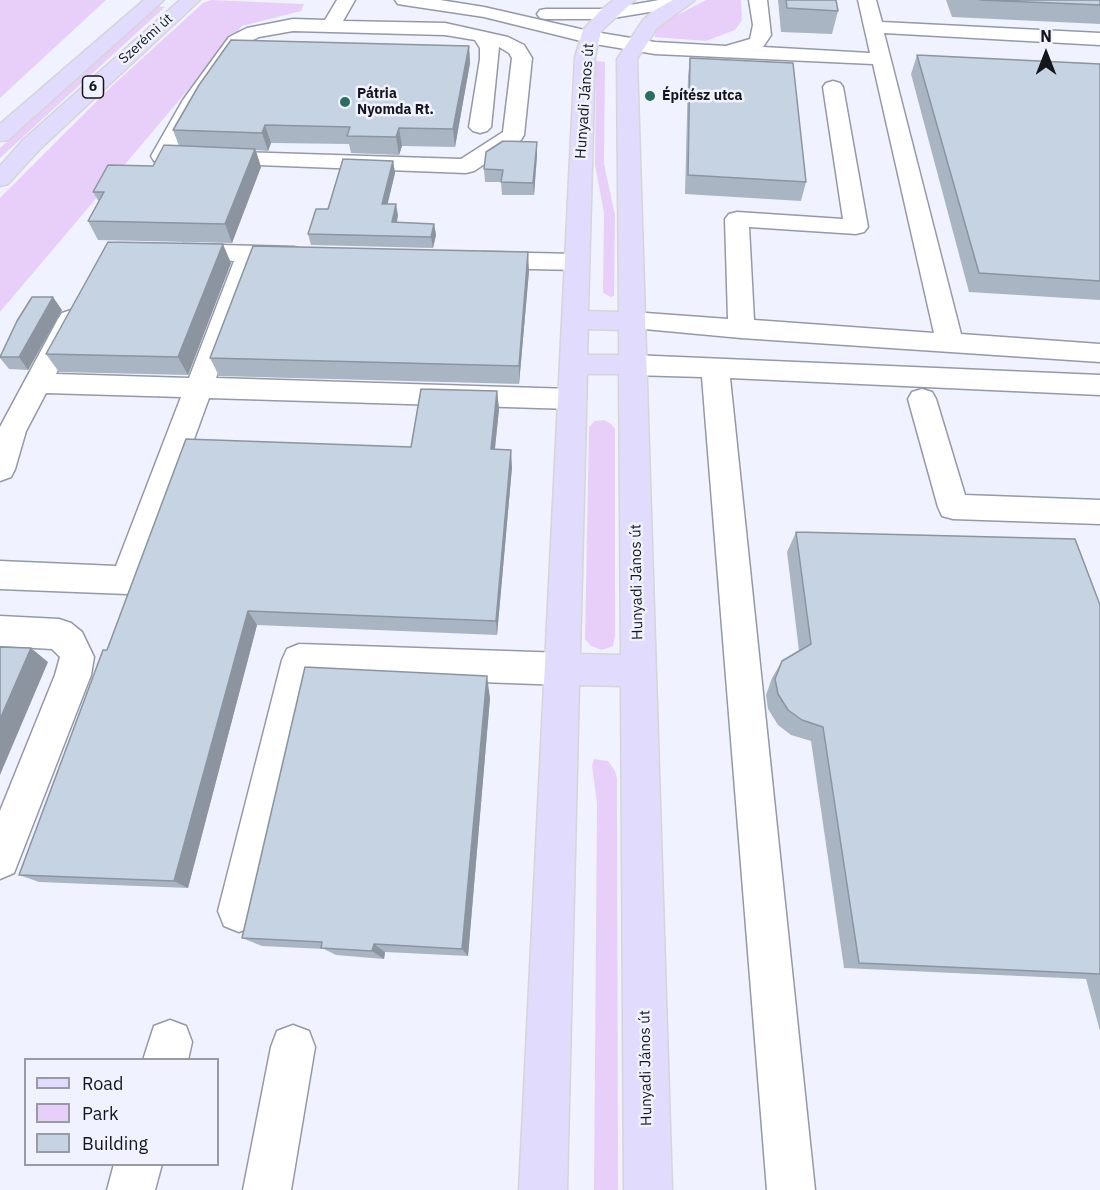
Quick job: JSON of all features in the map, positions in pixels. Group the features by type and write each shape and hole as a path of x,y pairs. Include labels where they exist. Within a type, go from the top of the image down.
{"main road":[{"name":"Szerémi út","path":"0,135 155,0"},
{"name":"Szerémi út","path":"0,179 96,84 191,0"},
{"path":"594,22 626,0"},
{"path":"631,52 650,24 683,1"},
{"path":"594,22 620,24 631,52"},
{"name":"Hunyadi János út","path":"543,1190 585,57 594,22"},
{"path":"615,42 631,52"},
{"name":"Hunyadi János út","path":"631,52 632,365 648,1190"},
{"path":"576,320 632,321"},
{"path":"573,364 632,365"},
{"path":"564,669 639,672"},
{"path":"545,1141 557,1190"}],"street":[{"path":"331,26 346,0"},
{"path":"404,0 484,12 594,22 683,1"},
{"path":"727,52 757,43 762,35 758,0"},
{"path":"867,0 950,343"},
{"path":"536,1 569,8 594,22 615,42"},
{"path":"331,26 445,29 482,36 501,41 517,49 522,58 513,135 466,165 162,156 193,100 236,41 254,32 273,27 331,26"},
{"path":"873,27 1100,39"},
{"path":"480,127 490,59 490,48 482,36"},
{"path":"631,52 727,52 881,59"},
{"path":"741,329 736,219 856,227 833,87"},
{"path":"156,252 321,256"},
{"path":"0,575 127,580 249,254"},
{"path":"465,259 577,262"},
{"path":"0,469 12,431 81,302"},
{"path":"632,321 1100,353"},
{"path":"632,365 1100,385"},
{"path":"715,368 791,1190"},
{"path":"36,383 572,399"},
{"path":"922,399 953,507 1100,512"},
{"path":"0,631 59,634 70,643 77,657 74,675 0,859"},
{"path":"239,911 299,660 564,669"},
{"path":"267,1190 293,1047"},
{"path":"131,1190 137,1166"}],"green space":[{"path":"0,0 106,0 0,98"},
{"path":"211,0 304,4 301,11 242,26 0,312 0,198 113,85 203,3"},
{"path":"706,0 741,0 742,20 735,30 706,41 654,37 657,30 668,20"},
{"path":"157,6 165,7 0,158 0,148"},
{"path":"596,61 605,62 604,164 615,215 614,296 611,297 603,293 604,213 595,165"},
{"path":"604,420 615,429 615,636 613,646 602,650 591,646 585,639 589,427 595,421"},
{"path":"594,759 608,761 617,778 618,1190 594,1190 597,803 592,766"}],"building":[{"path":"786,0 836,0 838,11 787,8"},
{"path":"980,0 1100,0 1100,5"},
{"name":"Pátria Nyomda Rt.","path":"231,40 469,46 453,129 399,128 396,137 347,136 350,127 265,125 262,133 173,130 199,85"},
{"path":"917,55 1100,64 1100,281 979,273"},
{"path":"690,58 793,63 806,182 688,175"},
{"path":"503,141 537,142 533,183 501,182 503,170 484,169 486,152"},
{"path":"164,145 255,149 225,224 88,221 104,192 93,192 108,165 153,166"},
{"path":"343,159 393,161 382,204 396,204 392,222 434,224 431,237 308,234 316,209 328,209"},
{"path":"108,242 223,244 178,357 46,354"},
{"path":"253,246 528,252 519,366 210,358"},
{"path":"32,297 53,297 19,357 0,357 17,321"},
{"path":"421,389 497,391 491,449 511,450 496,621 248,611 174,881 19,875 103,650 107,650 186,439 411,447"},
{"path":"796,532 1075,539 1100,605 1100,974 859,963 823,727 802,720 788,710 778,694 775,679 782,661 811,644"},
{"path":"0,647 31,648 0,719"},
{"path":"305,667 487,676 462,949 374,944 372,951 321,948 322,942 242,938"}],"place":[{"name":"Építész utca","path":"650,96"},
{"name":"Pátria Nyomda Rt.","path":"345,102"}]}
